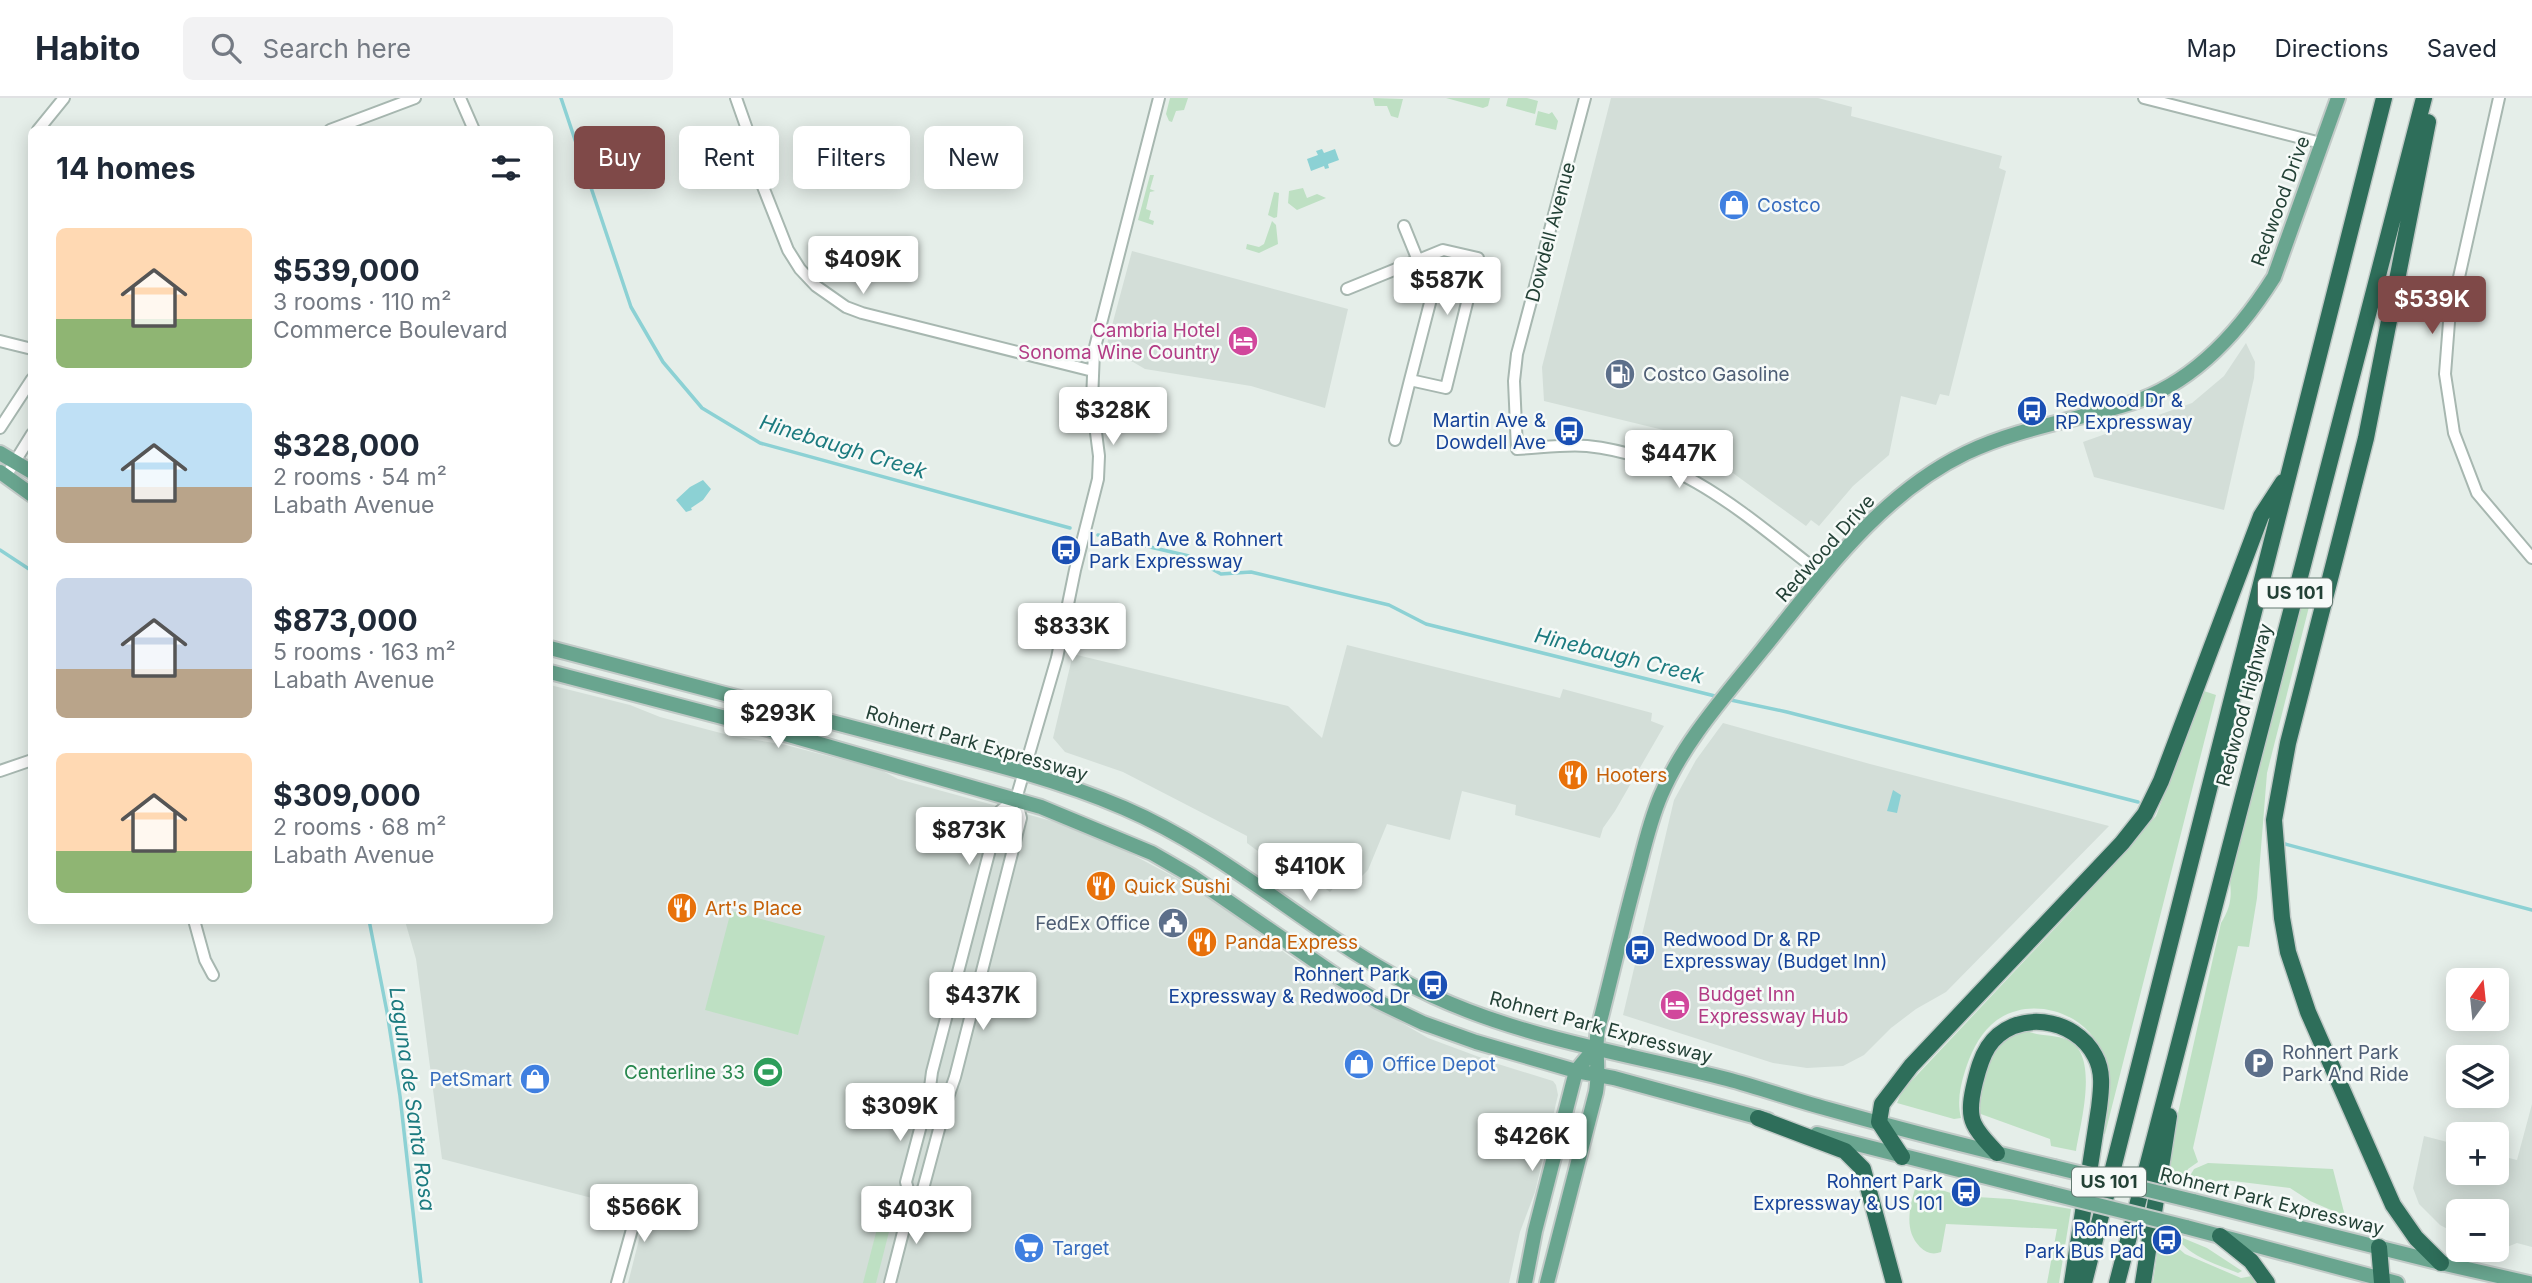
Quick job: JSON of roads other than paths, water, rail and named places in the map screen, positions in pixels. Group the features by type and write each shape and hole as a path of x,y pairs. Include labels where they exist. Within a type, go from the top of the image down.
{"highway":[{"name":"Redwood Highway","path":"2084,1283 2189,861 2385,98"},
{"name":"Redwood Highway","path":"2117,1283 2424,98"},
{"path":"2433,98 2366,438 2288,743 2274,820 2282,918 2288,952 2304,1001 2393,1205 2416,1238 2441,1264"},
{"path":"1902,1157 1879,1122 1882,1104 1904,1074 2122,843 2145,814 2161,781 2261,516 2292,468"},
{"path":"2143,1283 2185,1017"},
{"path":"1997,1153 1973,1122 1971,1112 1981,1061 1989,1046 2001,1034 2016,1025 2035,1021 2052,1023 2079,1035 2095,1056 2101,1083 2072,1283"},
{"path":"1758,1118 1844,1151 1863,1169 1894,1283"},
{"path":"2220,1236 2252,1261 2267,1283"},
{"path":"2379,1247 2387,1282"}],"main road":[{"name":"Redwood Drive","path":"1547,1283 1599,1075 1595,1048 1625,918 1659,799 1687,747 1822,575 1879,512 1931,471 1968,452 2005,438 2134,402 2186,375 2212,354 2248,314 2274,277 2338,98"},
{"path":"0,453 28,470"},
{"path":"3,474 28,492"},
{"name":"Rohnert Park Expressway","path":"553,649 1024,773 1126,809 1197,846 1354,953 1433,996 1515,1028 1728,1080 1997,1153 2441,1264 2529,1283"},
{"path":"553,671 1016,799 1080,821 1152,853 1190,875 1340,979 1379,1002 1423,1023 1476,1042 1902,1157 2186,1227 2387,1282"},
{"path":"1289,942 1304,920"},
{"name":"Redwood Drive","path":"1525,1283 1535,1231 1576,1071 1595,1048"}],"street":[{"path":"41,126 64,98"},
{"path":"341,126 415,98"},
{"path":"460,98 472,126"},
{"path":"736,98 748,132 756,169 788,250 800,269 816,286 846,307 862,313 1093,371"},
{"path":"911,1201 923,1189 946,1102 955,1079 1021,818 1016,799 1057,658 1098,480 1099,456 1092,401 1094,351 1159,98"},
{"name":"Dowdell Avenue","path":"1585,98 1517,354 1514,381 1517,450 1583,446 1639,455 1718,494 1822,575"},
{"path":"2144,98 2321,143"},
{"path":"2499,98 2449,322 2445,374 2454,433 2477,493 2523,551 2532,558"},
{"path":"1395,440 1432,295 1404,226"},
{"path":"1347,289 1443,250 1478,258 1446,388 1409,380"},
{"path":"0,341 28,348"},
{"path":"0,428 28,385"},
{"path":"3,474 15,462 28,441"},
{"path":"0,771 28,761"},
{"path":"890,1283 911,1201 906,1182 992,840 1000,811 1016,799"},
{"path":"195,924 212,975"},
{"path":"617,1283 641,1197"}],"water":[{"path":"1322,149 1324,153 1335,149 1339,160 1328,164 1329,168 1325,169 1324,166 1311,171 1307,159 1318,155 1316,151"},
{"path":"703,480 711,489 703,500 686,512 676,500 690,487"},
{"path":"1893,790 1901,795 1897,813 1887,811"}],"waterway":[{"name":"Hinebaugh Creek","path":"561,98 631,307 663,362 702,408 760,443 1070,528"},
{"name":"Hinebaugh Creek","path":"1098,535 1189,556 1221,574 1251,572 1389,605 1426,624 1719,697"},
{"name":"Laguna de Santa Rosa","path":"0,550 28,568"},
{"name":"Hinebaugh Creek","path":"1726,699 1787,712 2138,802"},
{"path":"2285,844 2532,910"},
{"name":"Laguna de Santa Rosa","path":"370,924 400,1096 421,1283"}],"place":[{"name":"Costco","path":"1734,205"},
{"name":"Cambria Hotel Sonoma Wine Country","path":"1243,341"},
{"name":"Costco Gasoline","path":"1620,374"},
{"name":"Redwood Dr & RP Expressway","path":"2032,411"},
{"name":"Martin Ave & Dowdell Ave","path":"1569,431"},
{"name":"LaBath Ave & Rohnert Park Expressway","path":"1066,550"},
{"name":"Hooters","path":"1573,775"},
{"name":"Quick Sushi","path":"1101,886"},
{"name":"Art's Place","path":"682,908"},
{"name":"FedEx Office","path":"1173,923"},
{"name":"Panda Express","path":"1202,942"},
{"name":"Redwood Dr & RP Expressway (Budget Inn)","path":"1640,950"},
{"name":"Rohnert Park Expressway & Redwood Dr","path":"1433,985"},
{"name":"Budget Inn Expressway Hub","path":"1675,1005"},
{"name":"Rohnert Park Park And Ride","path":"2259,1063"},
{"name":"Office Depot","path":"1359,1064"},
{"name":"Centerline 33","path":"768,1072"},
{"name":"PetSmart","path":"535,1079"},
{"name":"Rohnert Park Expressway & US 101","path":"1966,1192"},
{"name":"Rohnert Park Bus Pad","path":"2167,1240"},
{"name":"Target","path":"1029,1248"}]}
